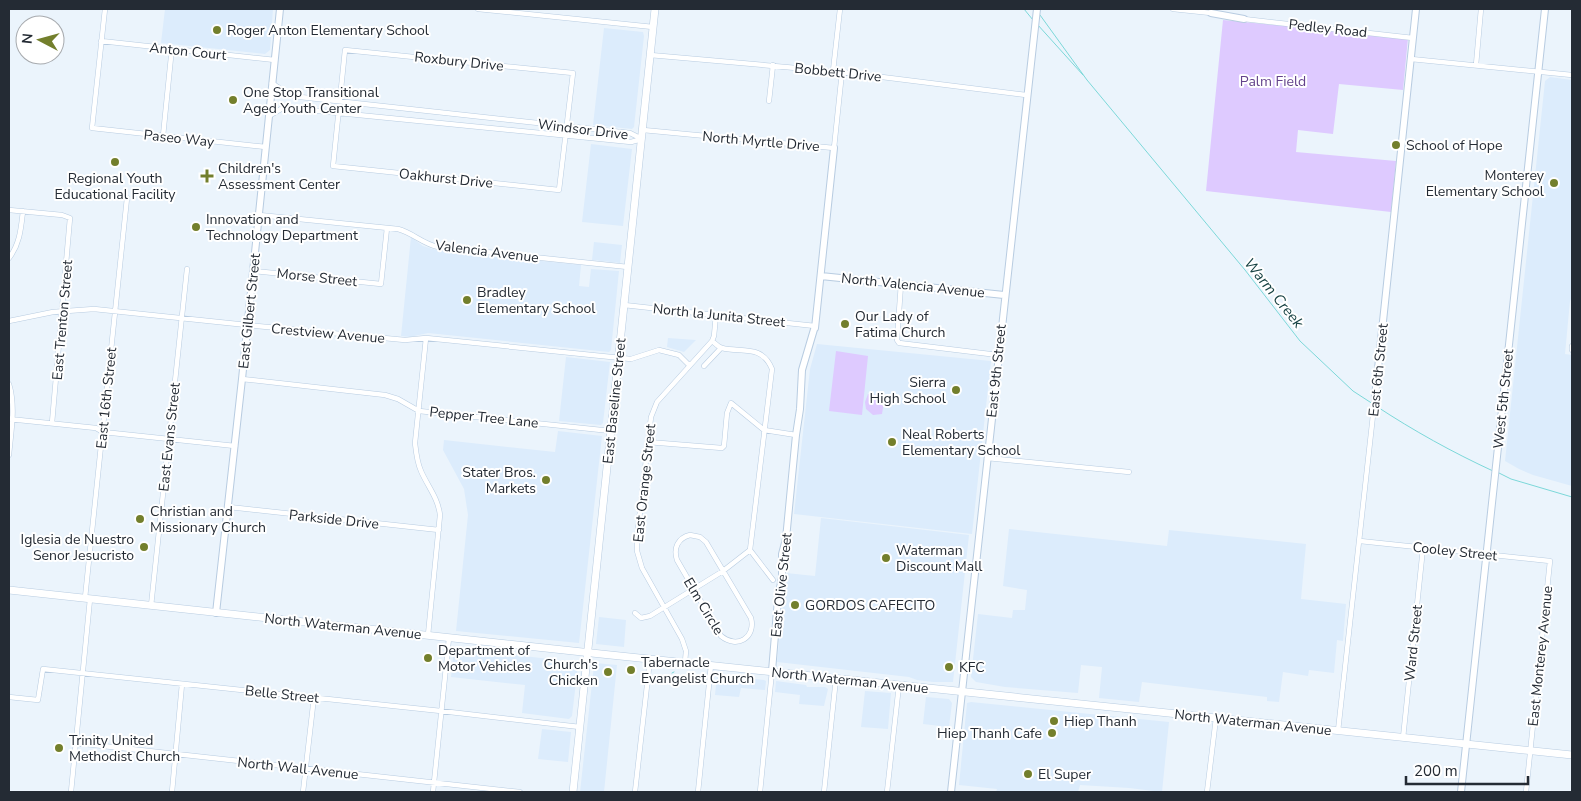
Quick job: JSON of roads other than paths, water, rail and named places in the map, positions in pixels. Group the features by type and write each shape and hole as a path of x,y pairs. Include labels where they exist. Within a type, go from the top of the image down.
{"main road":[{"name":"East Baseline Street","path":"573,792 655,9"},
{"name":"North Waterman Avenue","path":"9,590 449,638 1572,755"}],"street":[{"path":"101,41 105,9"},
{"name":"East Gilbert Street","path":"216,613 229,507 280,9"},
{"path":"478,9 653,27"},
{"path":"833,71 840,9"},
{"name":"East 9th Street","path":"952,792 1004,295 1037,9"},
{"path":"1174,9 1244,19"},
{"name":"East 6th Street","path":"1338,731 1416,9"},
{"path":"1476,65 1481,9"},
{"name":"West 5th Street","path":"1462,792 1545,9"},
{"name":"Pedley Road","path":"1244,19 1413,38"},
{"name":"Anton Court","path":"101,41 275,60"},
{"name":"Paseo Way","path":"101,41 92,128 266,147"},
{"name":"Roxbury Drive","path":"339,112 345,50 572,73 565,135"},
{"name":"Bobbett Drive","path":"650,55 833,71 1026,95"},
{"path":"163,136 171,57"},
{"path":"1411,59 1572,75"},
{"path":"769,101 773,65"},
{"name":"North Myrtle Drive","path":"643,130 834,148 842,72"},
{"name":"Windsor Drive","path":"272,84 291,96 630,133 642,139"},
{"name":"Windsor Drive","path":"269,116 281,109 288,108 631,142 642,139"},
{"name":"Oakhurst Drive","path":"339,112 333,166 559,190 565,135"},
{"path":"455,124 456,114"},
{"name":"East Olive Street","path":"760,792 778,599 782,577 782,554 786,539 802,377 814,338 834,148"},
{"name":"East 16th Street","path":"71,792 83,674 87,598 127,198"},
{"path":"9,210 23,211 18,243 9,258"},
{"name":"East Trenton Street","path":"23,211 62,215 70,218 52,422"},
{"name":"Valencia Avenue","path":"259,215 406,231 431,246 438,247 628,267"},
{"name":"Morse Street","path":"253,271 381,284 387,228"},
{"name":"East Evans Street","path":"151,606 187,269"},
{"name":"North Valencia Avenue","path":"821,276 1004,295"},
{"path":"901,284 897,340 899,343 998,355"},
{"name":"North la Junita Street","path":"624,305 815,326"},
{"name":"Crestview Avenue","path":"9,321 52,312 84,308 247,326 399,340 426,338 618,358 637,358 659,350 679,356 690,365"},
{"path":"716,315 712,341 721,348 757,352 770,364 772,369 750,550 773,580"},
{"path":"426,338 415,443 420,470 432,489 439,507 439,530 428,635"},
{"name":"East Orange Street","path":"685,662 685,645 642,568 637,551 637,537 651,417 657,402 712,341"},
{"path":"704,366 721,348"},
{"name":"Pepper Tree Lane","path":"242,379 385,395 398,399 419,410 611,431"},
{"path":"9,384 12,402 9,455"},
{"path":"648,442 722,448 724,446 727,413 731,403 764,430 796,435"},
{"path":"11,419 52,422 96,428 103,432 235,446"},
{"path":"987,458 1129,472"},
{"name":"Parkside Drive","path":"229,507 439,530"},
{"name":"Elm Circle","path":"694,535 705,540 723,571 752,620 752,629 746,638 735,642 729,641 722,636 676,558 676,546 683,538 694,535"},
{"name":"Cooley Street","path":"1360,541 1550,561"},
{"name":"Ward Street","path":"1403,738 1423,548"},
{"path":"636,614 646,618 665,608 723,571 750,550"},
{"name":"East Monterey Avenue","path":"1526,792 1550,561"},
{"path":"433,792 449,638"},
{"path":"635,792 650,659"},
{"path":"698,792 711,665"},
{"name":"Belle Street","path":"9,697 38,700 43,670 580,727"},
{"path":"824,792 836,678"},
{"path":"172,792 182,684"},
{"path":"887,792 899,685"},
{"path":"303,792 314,698"},
{"path":"1207,792 1216,718"},
{"name":"North Wall Avenue","path":"76,743 520,792"}],"waterway":[{"path":"1024,9 1033,20"},
{"name":"Warm Creek","path":"1040,15 1087,80 1245,270 1300,341 1353,391 1373,404"},
{"name":"Warm Creek","path":"1037,24 1083,75"},
{"name":"Warm Creek","path":"1376,406 1433,441 1493,471"},
{"name":"Warm Creek","path":"1499,473 1511,479 1572,497"}],"place":[{"name":"Roger Anton Elementary School","path":"217,30"},
{"name":"One Stop Transitional Aged Youth Center","path":"233,100"},
{"name":"School of Hope","path":"1396,145"},
{"name":"Regional Youth Educational Facility","path":"115,162"},
{"name":"Children's Assessment Center","path":"207,176"},
{"name":"Monterey Elementary School","path":"1554,183"},
{"name":"Innovation and Technology Department","path":"196,227"},
{"name":"Bradley Elementary School","path":"467,300"},
{"name":"Our Lady of Fatima Church","path":"845,324"},
{"name":"Sierra High School","path":"956,390"},
{"name":"Neal Roberts Elementary School","path":"892,442"},
{"name":"Stater Bros. Markets","path":"546,480"},
{"name":"Christian and Missionary Church","path":"140,519"},
{"name":"Iglesia de Nuestro Senor Jesucristo","path":"144,547"},
{"name":"Waterman Discount Mall","path":"886,558"},
{"name":"GORDOS CAFECITO","path":"795,605"},
{"name":"Department of Motor Vehicles","path":"428,658"},
{"name":"KFC","path":"949,667"},
{"name":"Tabernacle Evangelist Church","path":"631,670"},
{"name":"Church's Chicken","path":"608,672"},
{"name":"Hiep Thanh","path":"1054,721"},
{"name":"Hiep Thanh Cafe","path":"1052,733"},
{"name":"Trinity United Methodist Church","path":"59,748"},
{"name":"El Super","path":"1028,774"}],"park label":[{"name":"Palm Field","path":"1273,81"}]}
